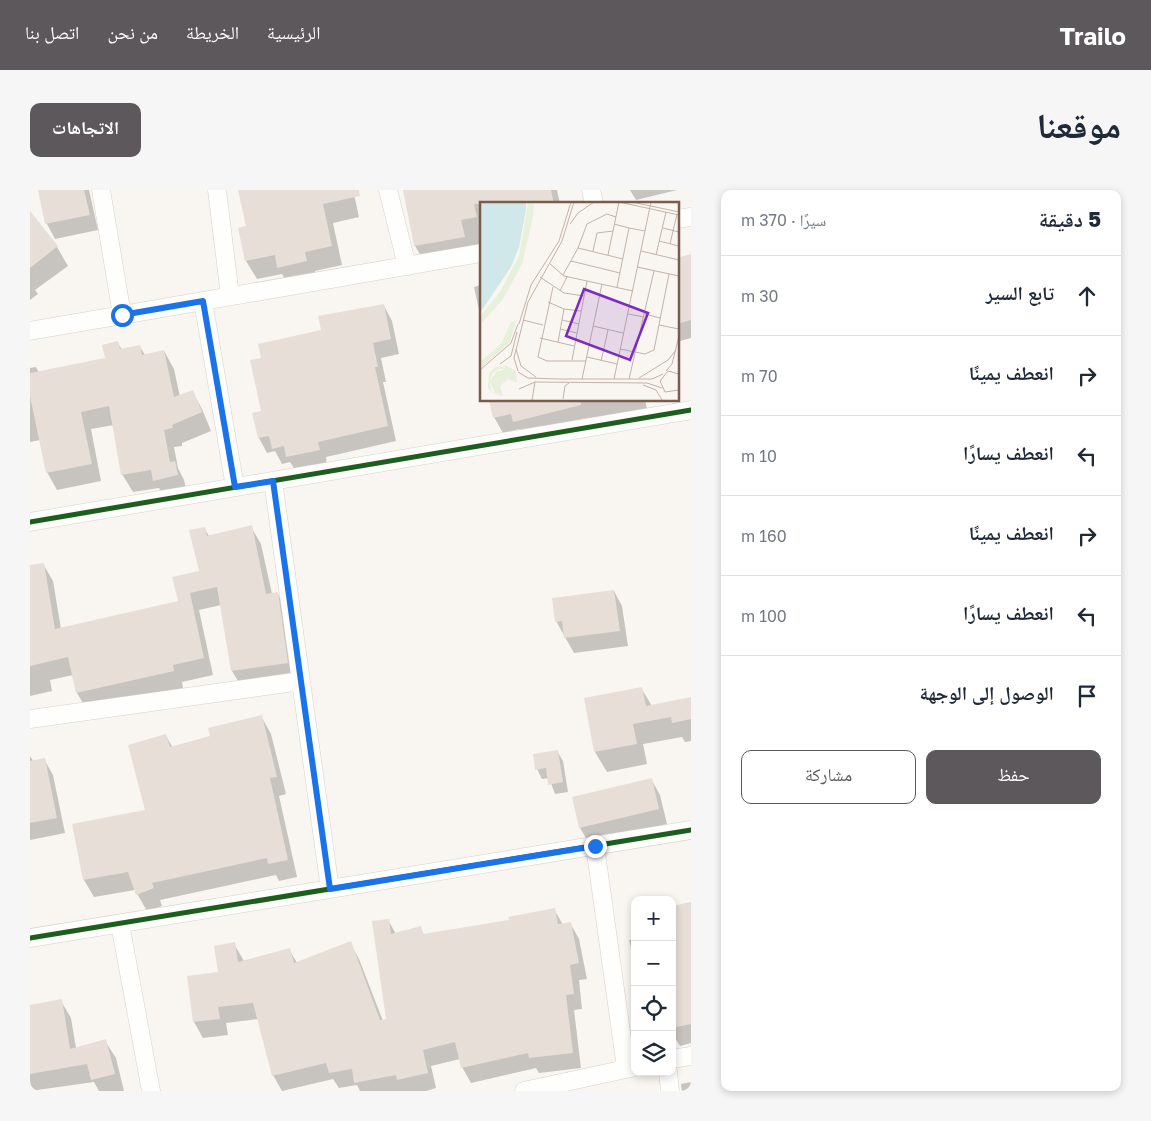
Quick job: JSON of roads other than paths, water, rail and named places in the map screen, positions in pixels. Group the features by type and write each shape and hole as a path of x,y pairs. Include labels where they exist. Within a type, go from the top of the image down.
{"street":[{"path":"101,190 122,315"},
{"path":"217,190 230,296"},
{"path":"388,190 407,266"},
{"path":"678,219 691,217"},
{"path":"30,330 480,253"},
{"path":"203,301 235,487"},
{"path":"30,522 691,410"},
{"path":"273,481 330,889"},
{"path":"30,719 301,681"},
{"path":"30,938 691,830"},
{"path":"524,1091 630,1067 595,846"},
{"path":"120,924 151,1091"},
{"path":"676,1058 691,1056"},
{"path":"668,1076 670,1091"}]}
